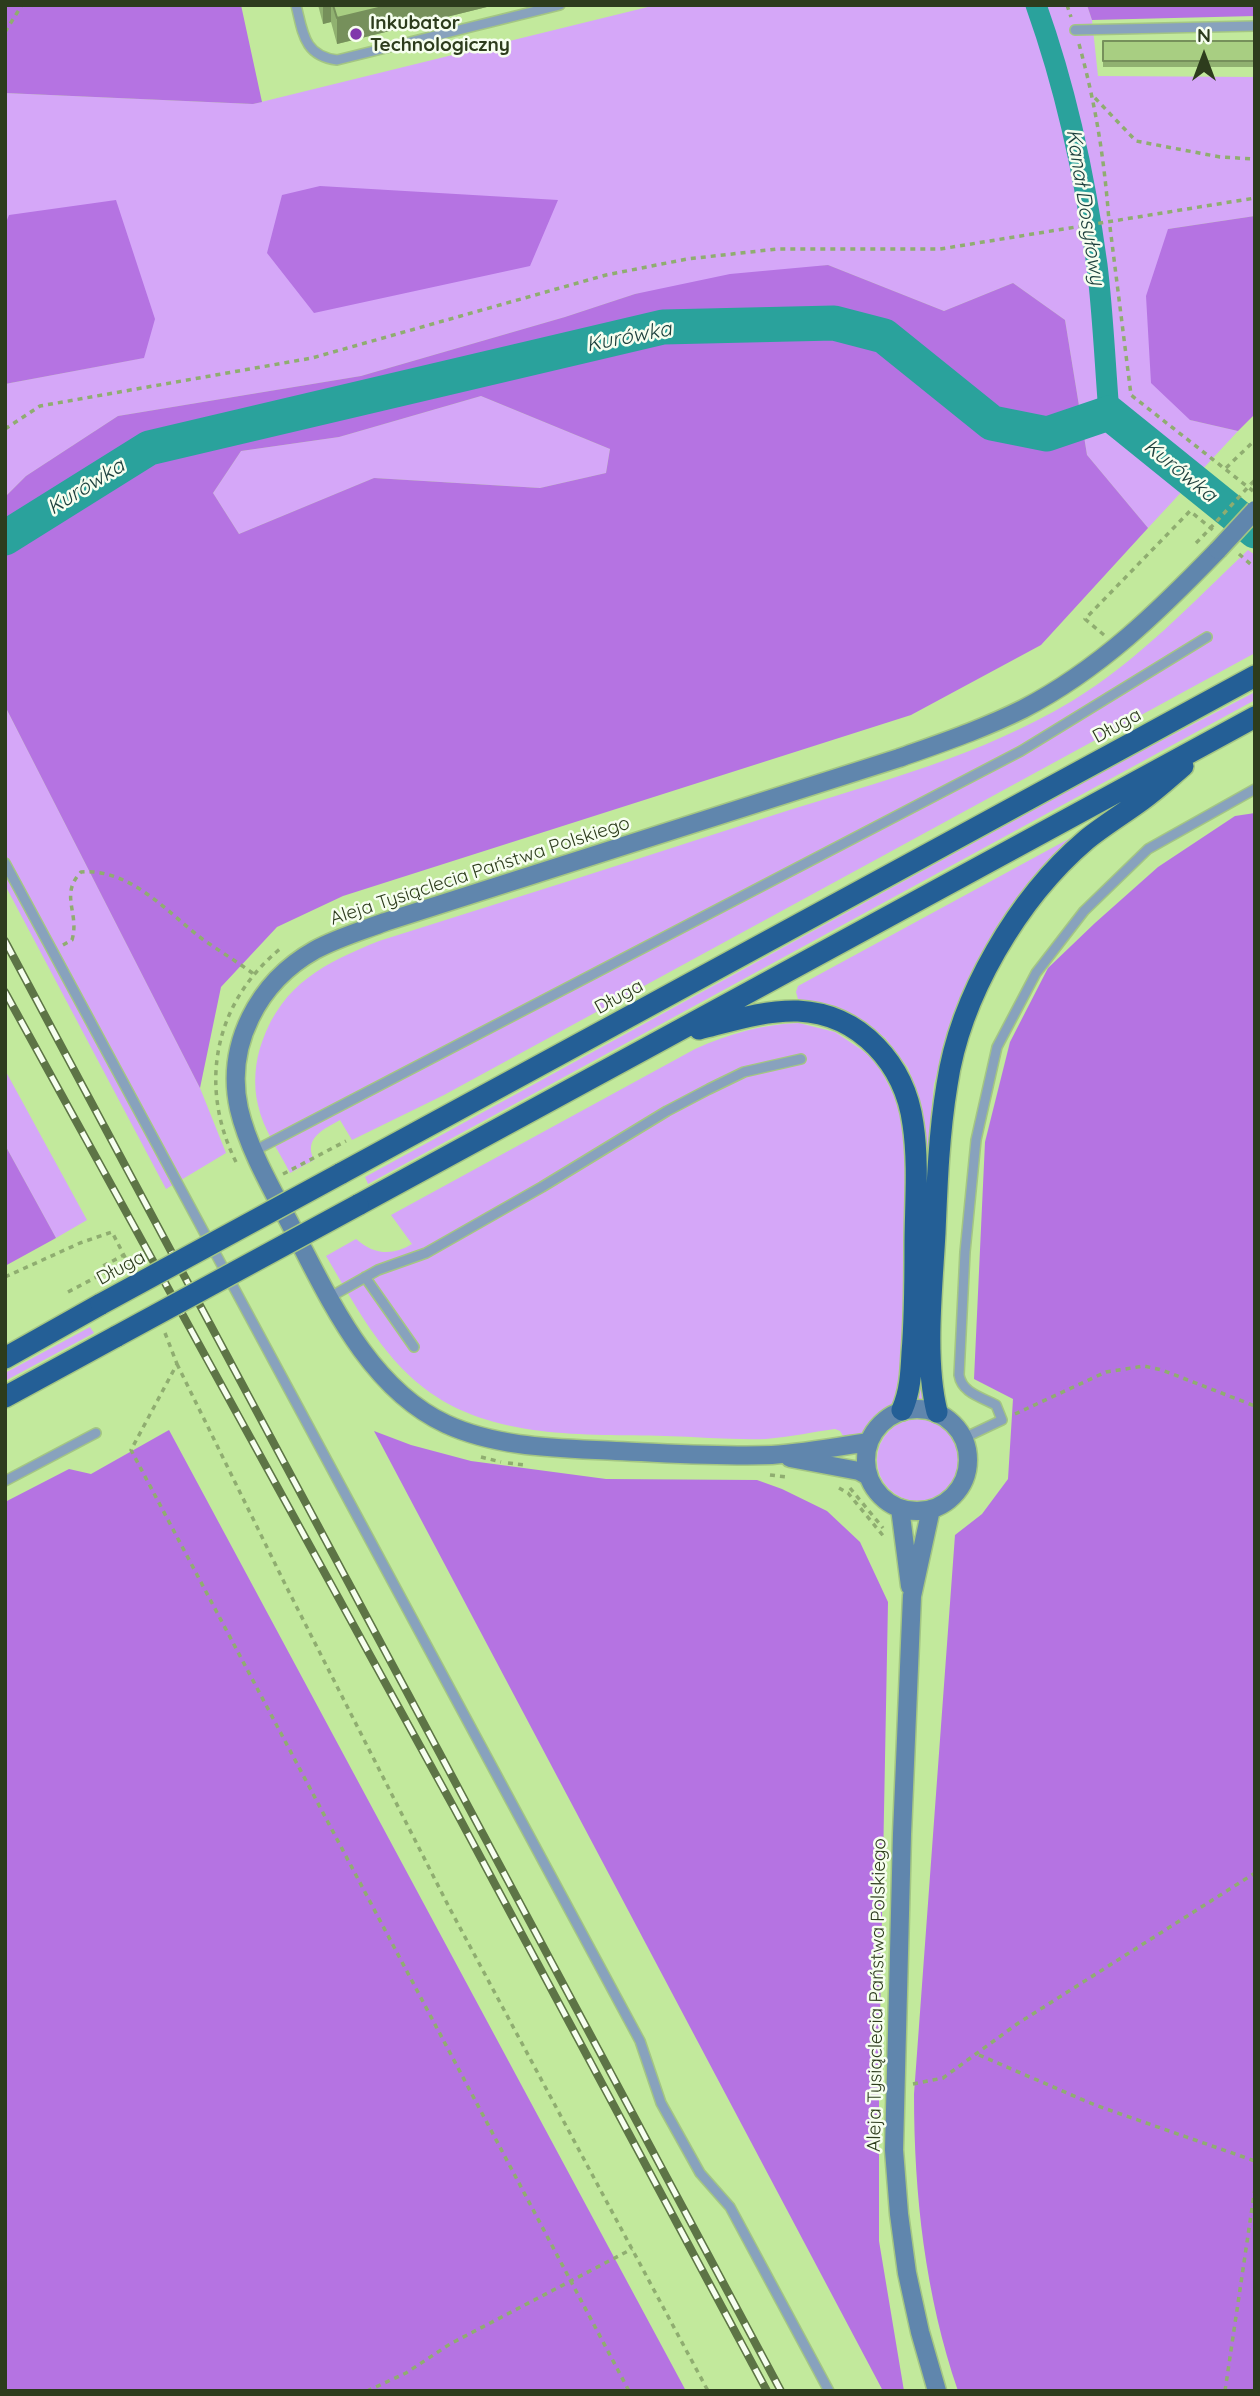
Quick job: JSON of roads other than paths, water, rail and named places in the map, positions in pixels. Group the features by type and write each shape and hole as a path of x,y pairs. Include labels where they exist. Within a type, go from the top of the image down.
{"highway":[{"name":"Długa","path":"5,1358 1255,676"},
{"path":"5,1397 1255,716"},
{"path":"937,1412 932,1382 931,1336 940,1148 953,1056 974,995 1011,928 1030,900 1059,867 1086,840 1145,798 1219,736"},
{"path":"666,1037 762,1014 807,1012 841,1023 868,1040 881,1050 899,1074 910,1107 915,1141 915,1322 910,1384 902,1410"}],"street":[{"name":"Aleja Tysiąclecia Państwa Polskiego","path":"868,1476 850,1469 772,1455 564,1448 508,1442 456,1428 422,1409 385,1378 359,1345 330,1297 254,1151 240,1111 236,1063 245,1029 252,1013 271,985 290,967 317,949 385,922 899,758 982,728 1043,698 1098,662 1164,606 1255,510"},
{"path":"920,1408 937,1412 957,1427 964,1438 969,1463 961,1487 943,1504 931,1509 916,1511 900,1508 886,1501 868,1476 866,1459 869,1442 882,1422 902,1410 920,1408"},
{"name":"Aleja Tysiąclecia Państwa Polskiego","path":"772,1455 869,1442"},
{"name":"Aleja Tysiąclecia Państwa Polskiego","path":"900,1508 912,1596"},
{"name":"Aleja Tysiąclecia Państwa Polskiego","path":"931,1509 912,1596 894,2088 895,2178 902,2243 920,2332 937,2391"}],"lane":[{"path":"296,5 303,34 313,51 328,59 337,60 560,5"},
{"path":"1075,30 1255,26"},
{"path":"254,1151 1021,751 1207,637"},
{"path":"964,1438 1002,1420 996,1405 968,1391 960,1384 959,1375 965,1252 976,1140 997,1047 1036,973 1084,911 1148,849 1255,789"},
{"path":"5,863 634,2029 668,2114 699,2173 730,2207 828,2391"},
{"path":"330,1297 378,1270 426,1254 667,1111 709,1089 744,1072 801,1059"},
{"path":"365,1278 414,1347"},
{"path":"5,1481 96,1433"}],"waterway":[{"name":"Kanał Dosyłowy","path":"1036,5 1065,101 1087,199 1099,283 1109,413"},
{"name":"Kurówka","path":"5,538 149,448 663,327 834,323 884,336 992,423 1047,434 1109,413 1255,531"}],"railway":[{"path":"5,941 781,2391"},
{"path":"5,992 453,1806 767,2391"}],"place":[{"name":"Inkubator Technologiczny","path":"356,34"}]}
